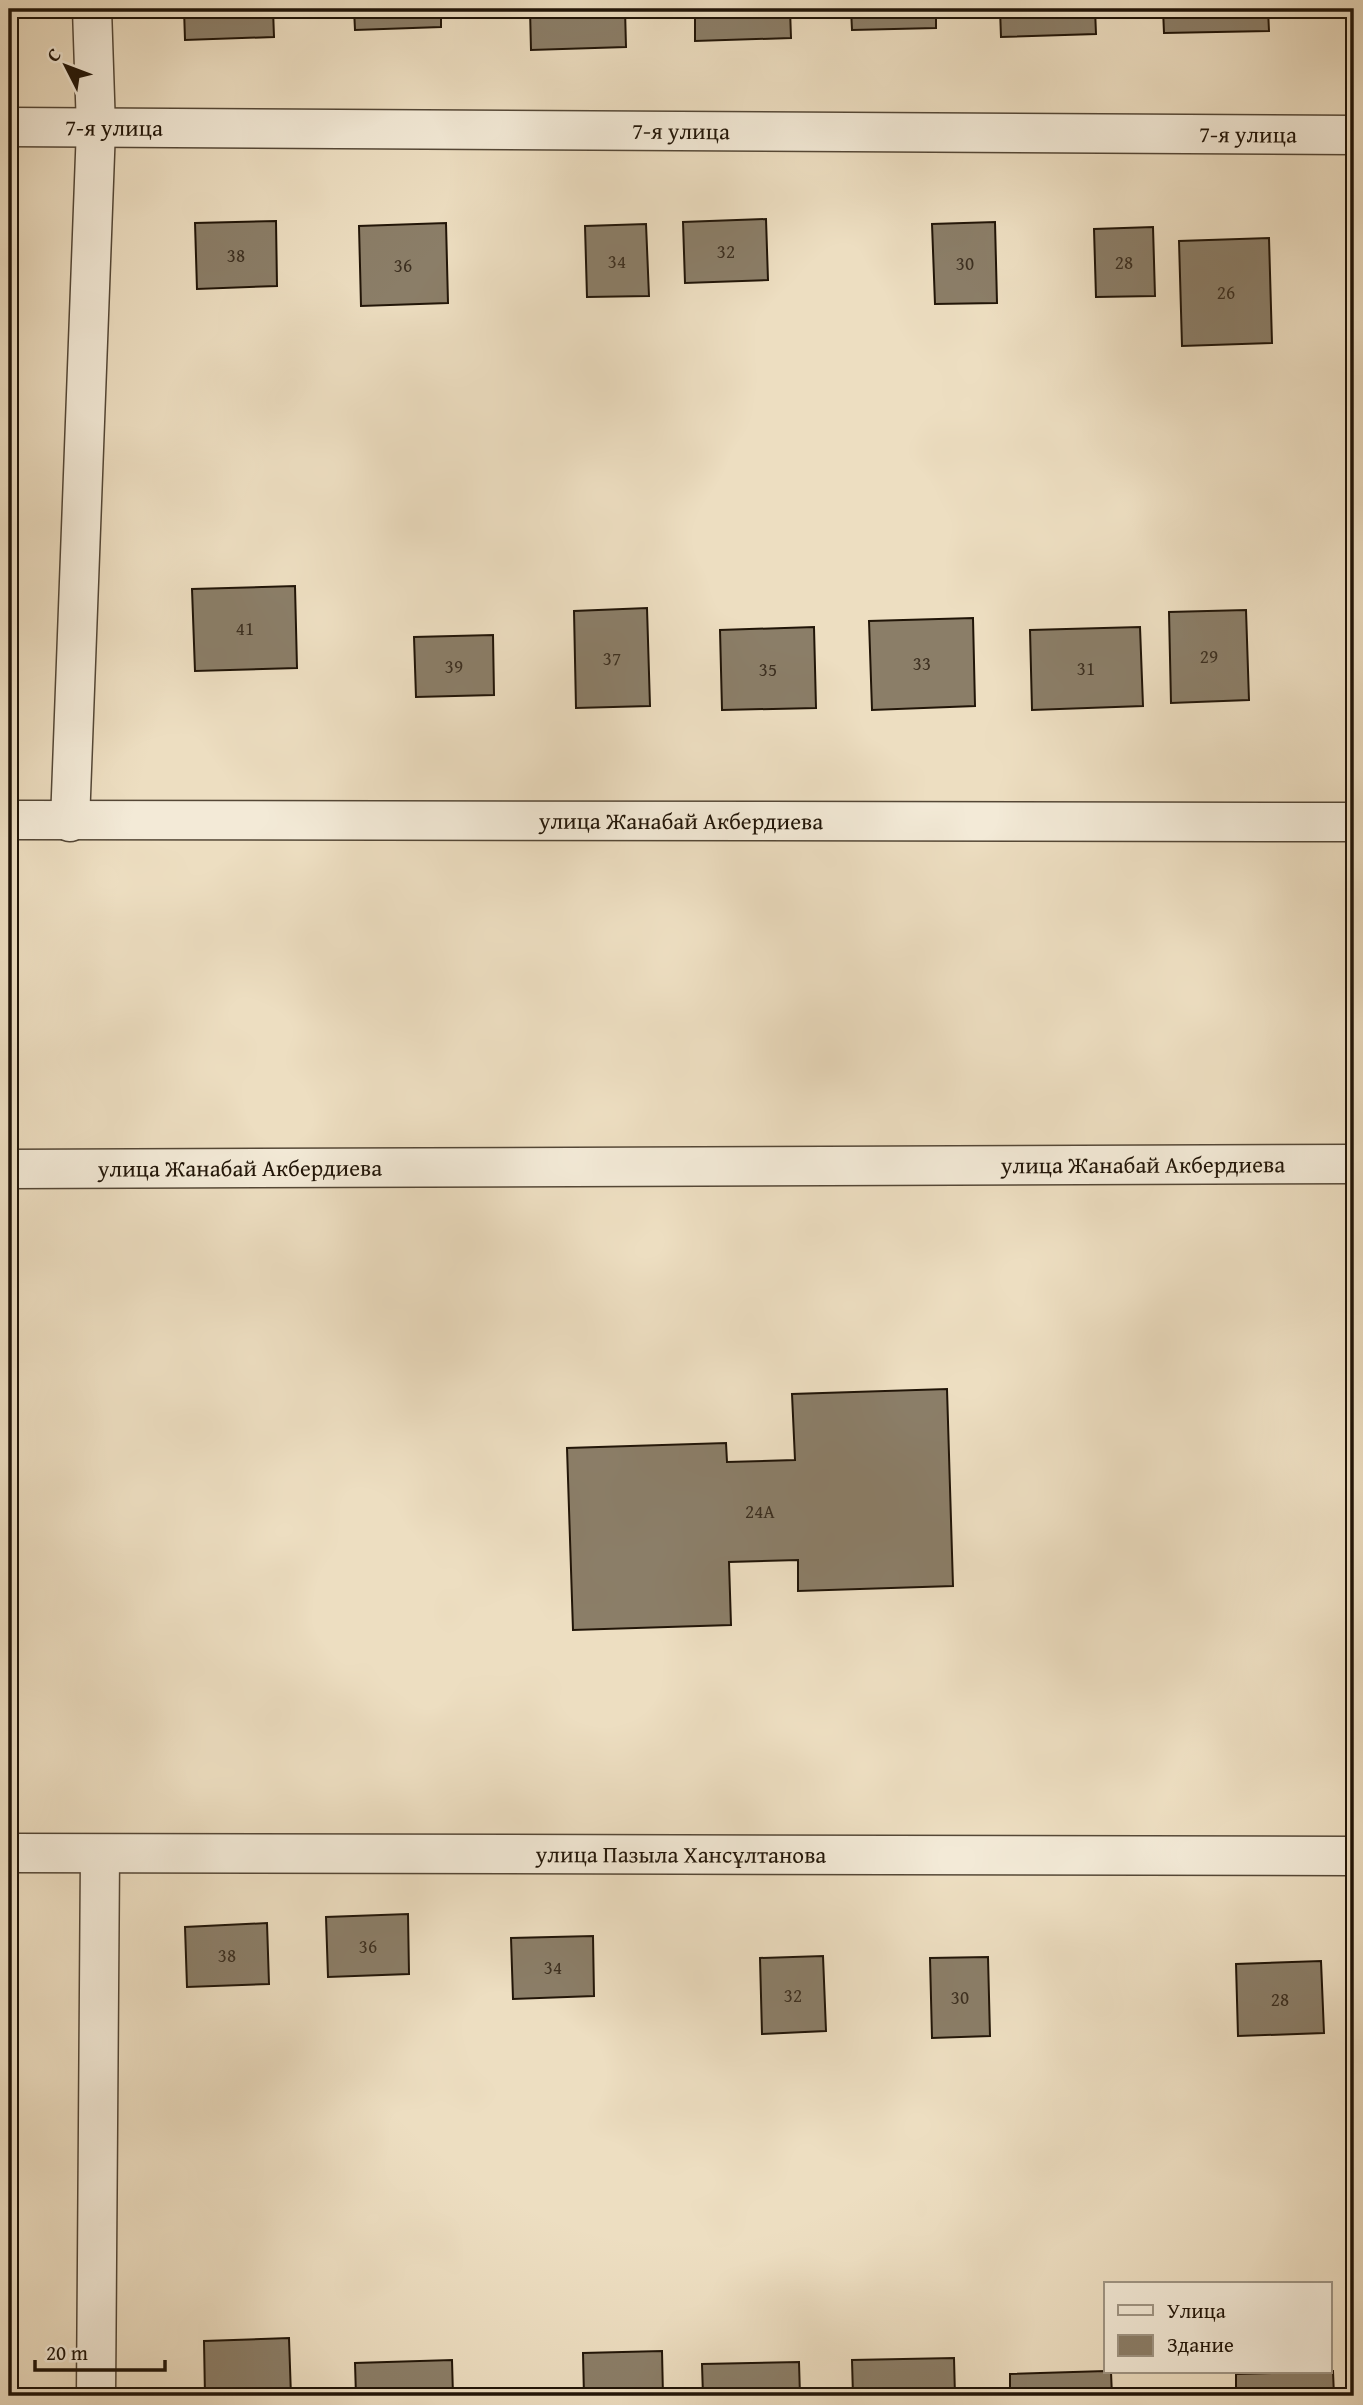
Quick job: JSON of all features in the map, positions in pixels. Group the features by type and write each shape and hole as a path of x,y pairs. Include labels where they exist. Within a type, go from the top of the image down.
{"street":[{"path":"70,822 96,128 92,9"},
{"name":"7-я улица","path":"9,127 1354,135"},
{"name":"улица Жанабай Акбердиева","path":"9,820 1354,822"},
{"name":"улица Жанабай Акбердиева","path":"9,1169 1354,1164"},
{"name":"улица Пазыла Хансұлтанова","path":"9,1853 1354,1856"},
{"path":"96,2396 100,1855"}],"building":[{"path":"184,9 273,9 274,37 185,40"},
{"path":"354,9 441,9 441,27 355,30"},
{"path":"530,9 625,9 626,47 531,50"},
{"path":"695,9 790,9 791,38 695,41"},
{"path":"851,9 936,9 936,28 852,30"},
{"path":"1000,9 1095,9 1096,34 1001,37"},
{"path":"1163,9 1268,9 1269,31 1164,33"},
{"path":"766,219 768,280 685,283 683,222"},
{"path":"276,221 277,286 197,289 195,223"},
{"path":"995,222 997,303 935,304 932,224"},
{"path":"446,223 448,303 361,306 359,226"},
{"path":"646,224 649,296 587,297 585,226"},
{"path":"1153,227 1155,296 1096,297 1094,229"},
{"path":"1269,238 1272,343 1182,346 1179,241"},
{"path":"295,586 297,668 195,671 192,589"},
{"path":"647,608 650,706 576,708 574,611"},
{"path":"1246,610 1249,700 1171,703 1169,612"},
{"path":"973,618 975,706 872,710 869,621"},
{"path":"814,627 816,708 722,710 720,630"},
{"path":"1140,627 1143,706 1032,710 1030,630"},
{"path":"493,635 494,695 416,697 414,637"},
{"path":"947,1389 953,1586 798,1591 798,1560 729,1562 731,1625 573,1630 567,1448 726,1443 727,1462 795,1460 792,1394"},
{"path":"408,1914 409,1974 328,1977 326,1917"},
{"path":"267,1923 269,1984 187,1987 185,1927"},
{"path":"593,1936 594,1996 513,1999 511,1938"},
{"path":"823,1956 826,2031 762,2034 760,1958"},
{"path":"988,1957 990,2036 932,2038 930,1958"},
{"path":"1321,1961 1324,2033 1238,2036 1236,1964"},
{"path":"289,2338 291,2396 205,2396 204,2341"},
{"path":"662,2351 663,2396 584,2396 583,2353"},
{"path":"954,2358 955,2396 853,2396 852,2360"},
{"path":"452,2360 453,2396 356,2396 355,2363"},
{"path":"799,2362 800,2396 703,2396 702,2364"},
{"path":"1104,2371 1104,2374 1111,2374 1112,2396 1010,2396 1010,2374"},
{"path":"1332,2371 1334,2396 1236,2396 1236,2374 1332,2374"}]}
